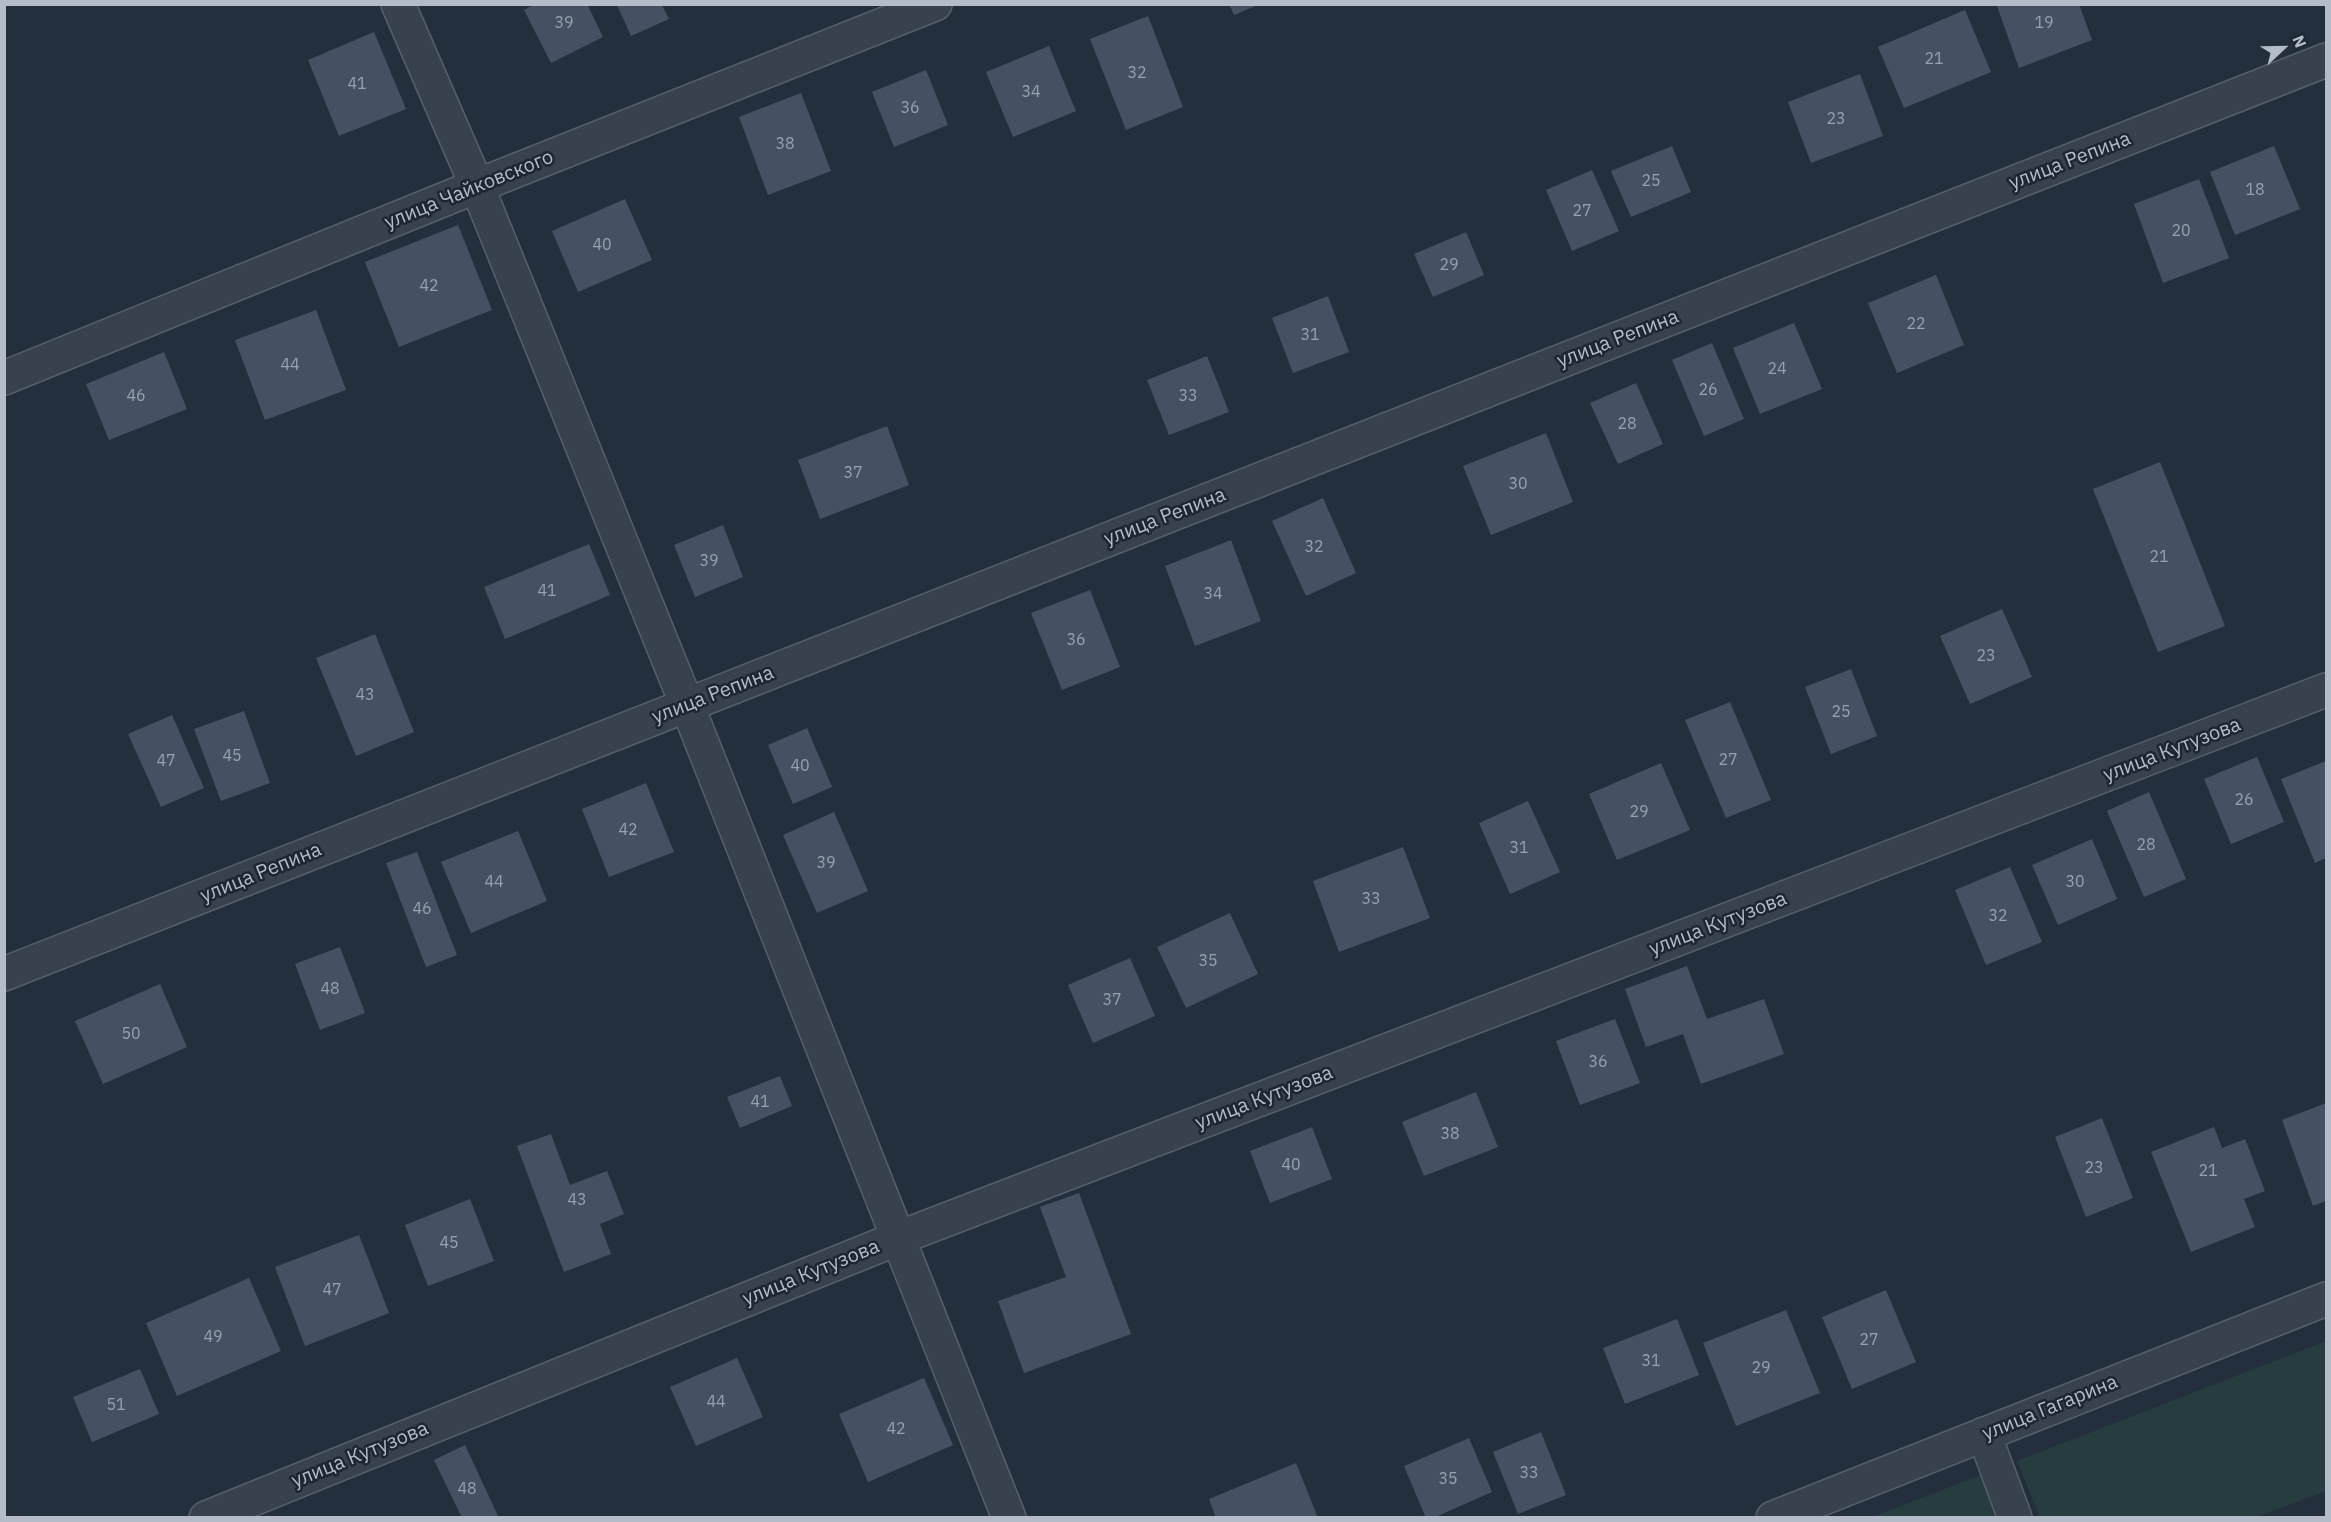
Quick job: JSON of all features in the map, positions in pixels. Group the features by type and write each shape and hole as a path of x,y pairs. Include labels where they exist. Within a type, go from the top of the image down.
{"street":[{"path":"398,4 477,186 687,705 896,1239 1009,1518"},
{"name":"улица Чайковского","path":"4,378 477,186 935,4"},
{"name":"улица Репина","path":"4,974 2326,60"},
{"name":"улица Кутузова","path":"207,1518 896,1239 2326,690"},
{"name":"улица Гагарина","path":"1773,1518 2326,1299"},
{"path":"1984,1434 2015,1518"}],"green space":[{"path":"2326,1341 2326,1491 2257,1517 2040,1517 2017,1461"},
{"path":"1981,1475 1999,1518 1870,1518"}],"building":[{"path":"535,4 587,4 603,37 551,63 524,10"},
{"path":"1229,4 1258,4 1258,5 1234,15"},
{"path":"2002,4 2079,4 2092,40 2019,68 1997,6"},
{"path":"617,5 662,5 669,19 631,36"},
{"path":"1965,10 1991,72 1904,108 1878,47"},
{"path":"1148,16 1183,107 1126,130 1090,39"},
{"path":"374,32 406,109 339,136 308,60"},
{"path":"1049,46 1076,111 1013,137 986,72"},
{"path":"926,70 948,125 894,147 872,92"},
{"path":"1860,74 1883,136 1811,163 1788,102"},
{"path":"801,93 831,171 768,195 739,117"},
{"path":"1672,146 1691,192 1631,217 1611,171"},
{"path":"2274,146 2300,209 2235,235 2210,172"},
{"path":"1592,170 1619,231 1572,251 1546,190"},
{"path":"2199,179 2229,258 2163,283 2134,204"},
{"path":"625,199 652,260 578,292 552,231"},
{"path":"458,225 492,310 399,347 365,262"},
{"path":"1466,232 1484,275 1433,297 1414,254"},
{"path":"1936,275 1964,345 1897,373 1868,303"},
{"path":"1328,296 1349,352 1293,373 1272,318"},
{"path":"316,310 346,390 265,420 235,340"},
{"path":"1794,323 1822,389 1760,414 1733,348"},
{"path":"1712,343 1744,419 1704,436 1672,360"},
{"path":"164,352 187,409 109,440 86,384"},
{"path":"1207,356 1229,412 1169,435 1147,380"},
{"path":"1636,383 1663,444 1618,464 1590,403"},
{"path":"887,426 909,485 820,519 798,460"},
{"path":"1546,433 1573,502 1491,535 1463,466"},
{"path":"2160,462 2225,626 2158,652 2093,489"},
{"path":"1323,498 1356,573 1306,596 1272,521"},
{"path":"723,525 743,577 695,597 674,545"},
{"path":"1231,540 1261,621 1195,646 1165,566"},
{"path":"589,544 610,595 505,639 484,587"},
{"path":"1090,590 1120,667 1062,690 1031,613"},
{"path":"2002,609 2032,677 1970,704 1940,636"},
{"path":"375,634 414,732 356,756 316,658"},
{"path":"1851,669 1877,736 1831,754 1805,687"},
{"path":"1730,702 1771,800 1726,818 1685,720"},
{"path":"244,711 270,783 221,801 194,729"},
{"path":"172,715 204,788 161,807 128,734"},
{"path":"807,728 832,787 793,804 768,745"},
{"path":"2257,757 2284,822 2231,844 2204,779"},
{"path":"2326,761 2326,858 2315,863 2281,779"},
{"path":"1661,763 1690,830 1617,860 1589,794"},
{"path":"646,783 674,852 609,877 582,809"},
{"path":"2149,792 2186,879 2144,897 2107,811"},
{"path":"1528,801 1560,872 1510,894 1479,823"},
{"path":"834,812 868,891 817,913 783,835"},
{"path":"518,831 547,901 471,933 441,862"},
{"path":"2092,839 2117,899 2058,925 2032,865"},
{"path":"1403,847 1430,918 1339,952 1313,881"},
{"path":"417,852 457,955 426,967 386,863"},
{"path":"2010,867 2042,942 1986,965 1955,890"},
{"path":"1230,913 1258,974 1186,1008 1157,947"},
{"path":"340,947 365,1013 320,1030 295,964"},
{"path":"1130,958 1155,1016 1093,1043 1068,985"},
{"path":"1687,966 1707,1019 1764,999 1784,1054 1701,1084 1683,1034 1646,1047 1625,989"},
{"path":"160,984 187,1047 103,1084 75,1021"},
{"path":"1615,1019 1640,1083 1580,1105 1556,1041"},
{"path":"780,1076 792,1106 740,1128 727,1097"},
{"path":"1476,1092 1498,1147 1424,1176 1402,1122"},
{"path":"2326,1103 2326,1201 2313,1206 2282,1120"},
{"path":"2102,1118 2133,1198 2086,1217 2055,1137"},
{"path":"1312,1127 1332,1179 1270,1203 1250,1151"},
{"path":"2214,1127 2222,1148 2245,1139 2265,1191 2244,1199 2255,1227 2191,1252 2151,1152"},
{"path":"551,1134 570,1185 607,1171 624,1214 600,1224 611,1254 564,1272 517,1146"},
{"path":"1079,1193 1131,1334 1024,1373 998,1301 1066,1277 1040,1207"},
{"path":"470,1199 494,1261 428,1286 405,1225"},
{"path":"359,1235 389,1313 305,1346 275,1267"},
{"path":"249,1278 281,1351 177,1396 146,1323"},
{"path":"1886,1290 1916,1362 1852,1389 1822,1317"},
{"path":"1786,1310 1820,1393 1736,1426 1703,1343"},
{"path":"1677,1319 1699,1375 1625,1404 1603,1348"},
{"path":"737,1358 763,1417 696,1446 670,1387"},
{"path":"140,1369 159,1414 92,1442 73,1397"},
{"path":"924,1378 953,1445 868,1482 839,1414"},
{"path":"1541,1432 1566,1495 1518,1514 1493,1452"},
{"path":"1469,1438 1492,1492 1433,1518 1426,1518 1404,1466"},
{"path":"465,1445 499,1518 462,1518 434,1460"},
{"path":"1296,1463 1318,1518 1216,1518 1209,1499"}]}
